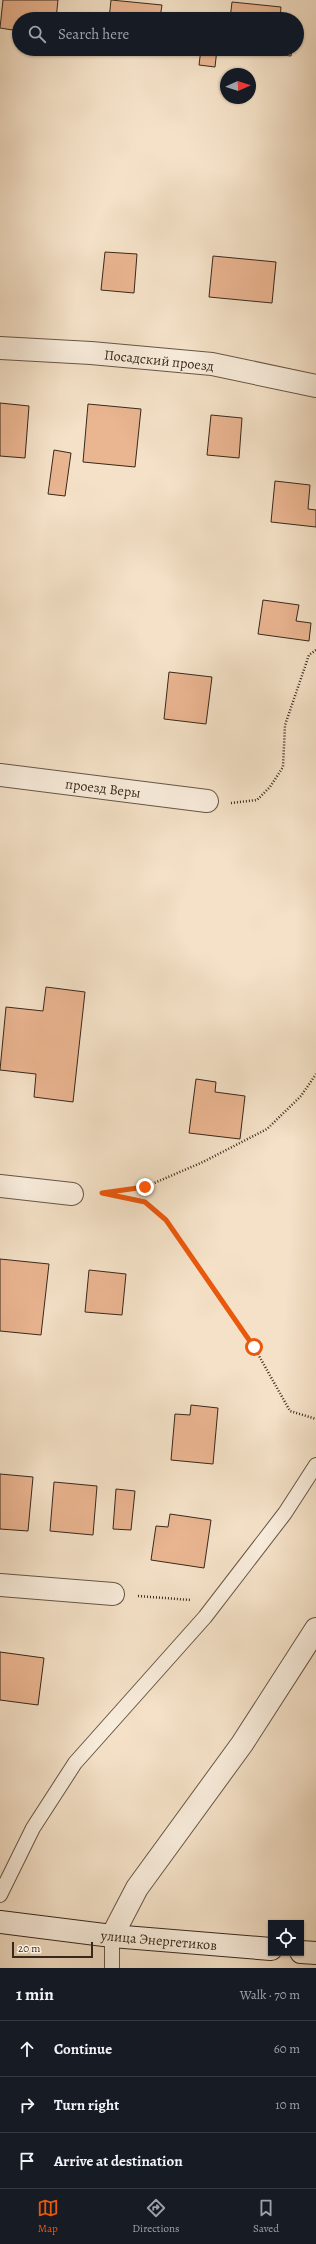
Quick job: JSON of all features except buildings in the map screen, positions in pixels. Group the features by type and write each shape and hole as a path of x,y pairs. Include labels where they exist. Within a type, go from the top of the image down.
{"street":[{"name":"Посадский проезд","path":"0,348 91,353 212,364 316,386"},
{"name":"проезд Веры","path":"0,775 207,801"},
{"path":"0,1186 72,1194"},
{"path":"0,1585 113,1594"},
{"path":"112,1936 137,1888 242,1744 316,1629"},
{"name":"улица Энергетиков","path":"0,1922 112,1936 268,1950"},
{"path":"304,1952 316,1953"}],"lane":[{"path":"0,1895 33,1828 75,1763 216,1602 284,1513 316,1465"},
{"path":"112,1936 112,1968"}],"path":[{"path":"207,801 233,803 257,800 270,786 283,767 284,725 295,691 309,655 316,650"},
{"path":"72,1194 102,1193 145,1187 203,1162 267,1129 301,1096 316,1074"},
{"path":"102,1193 145,1202 166,1220 254,1347 290,1411 316,1419"},
{"path":"113,1594 216,1602"}],"route":[{"path":"145,1187 113,1193 102,1193 145,1202 166,1220 254,1347"}]}
